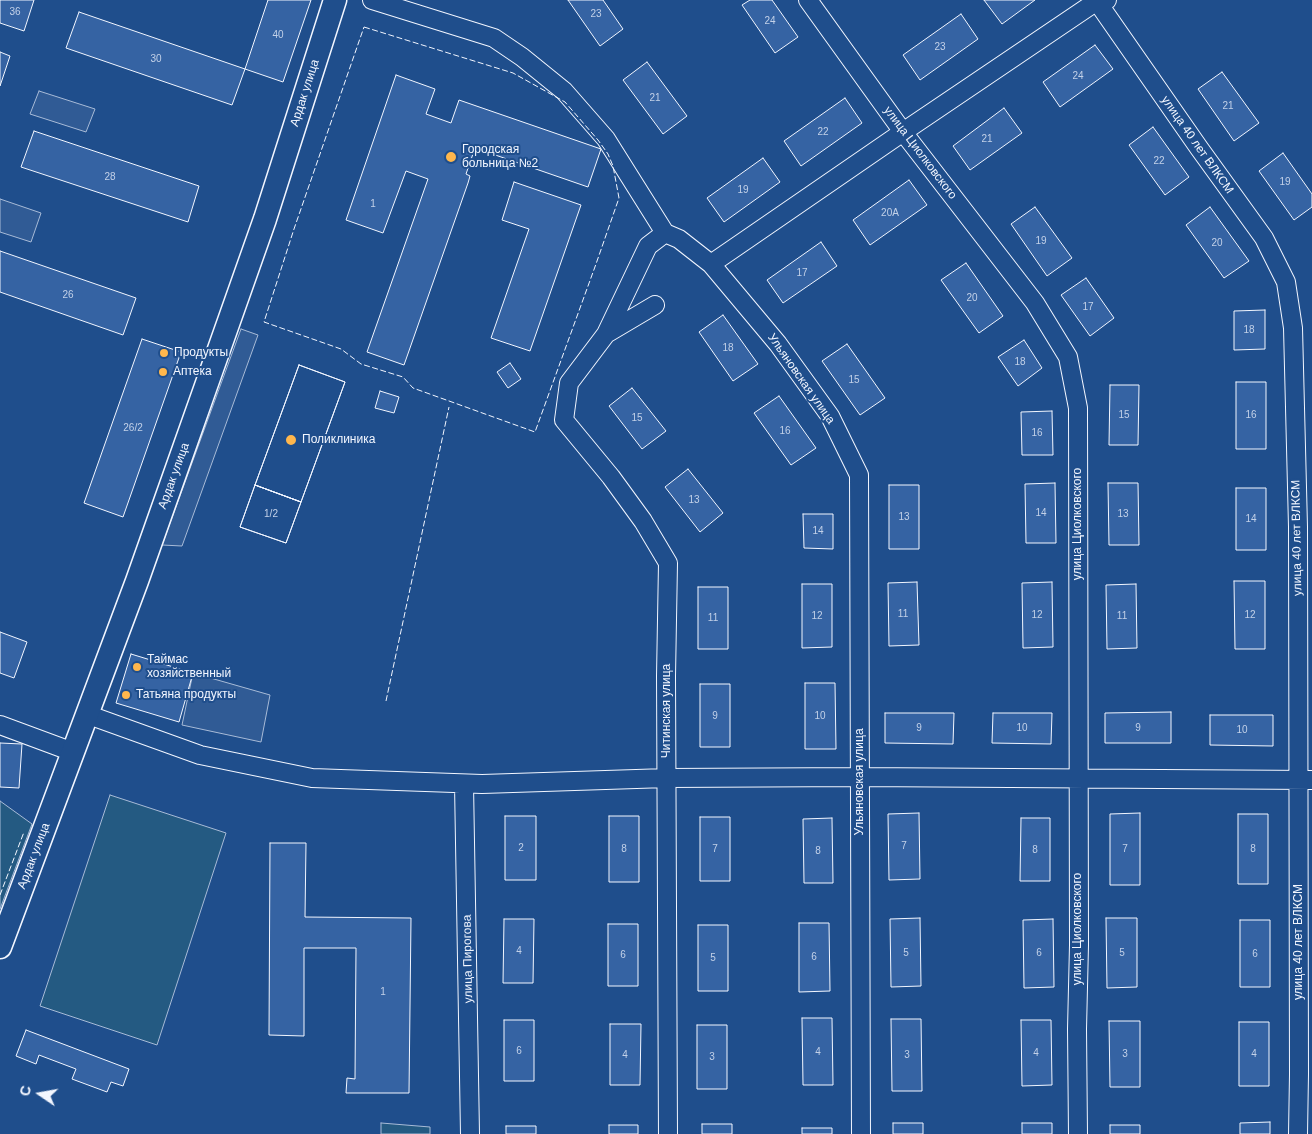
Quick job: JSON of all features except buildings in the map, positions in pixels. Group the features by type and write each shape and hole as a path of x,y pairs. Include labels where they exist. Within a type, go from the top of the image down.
{"street":[{"name":"Ардак улица","path":"0,947 137,582 230,321 335,0"},
{"name":"Ульяновская улица","path":"372,0 494,38 522,57 564,91 606,139 665,233 679,239 711,264 778,344 830,416 858,475 861,1134"},
{"name":"улица Циолковского","path":"808,0 903,132 1035,303 1068,357 1078,408 1078,1134"},
{"path":"711,264 1100,0"},
{"name":"улица 40 лет ВЛКСМ","path":"1100,0 1199,148 1264,238 1286,282 1293,328 1305,780 1298,1134"},
{"path":"606,334 648,246 665,233"},
{"path":"606,334 655,305"},
{"name":"Читинская улица","path":"606,334 569,383 564,420 644,521 668,563 666,676 668,1134"},
{"path":"86,714 200,754 312,778 464,784 667,778 860,777 1305,780"},
{"path":"0,725 73,752"},
{"name":"улица Пирогова","path":"464,784 470,1134"}],"shaded area":[{"path":"39,91 95,109 86,132 30,114"},
{"path":"0,199 41,213 31,242 0,232"},
{"path":"241,329 258,335 182,546 162,545"},
{"path":"193,673 270,695 261,742 182,725"},
{"path":"110,795 226,833 157,1045 40,1006"},
{"path":"0,801 32,824 0,909"},
{"path":"381,1123 430,1127 430,1134 381,1134"}],"fence":[{"path":"364,27 513,73 565,102 608,154 613,166 619,198 535,432 413,388 403,377 361,364 341,349 264,322 364,27"},
{"path":"386,701 449,407"},
{"path":"0,895 24,832"}],"place":[{"name":"Городская больница №2","path":"451,157"},
{"name":"Продукты","path":"164,353"},
{"name":"Аптека","path":"163,372"},
{"name":"Поликлиника","path":"291,440"},
{"name":"Таймас хозяйственный","path":"137,667"},
{"name":"Татьяна продукты","path":"126,695"}]}
